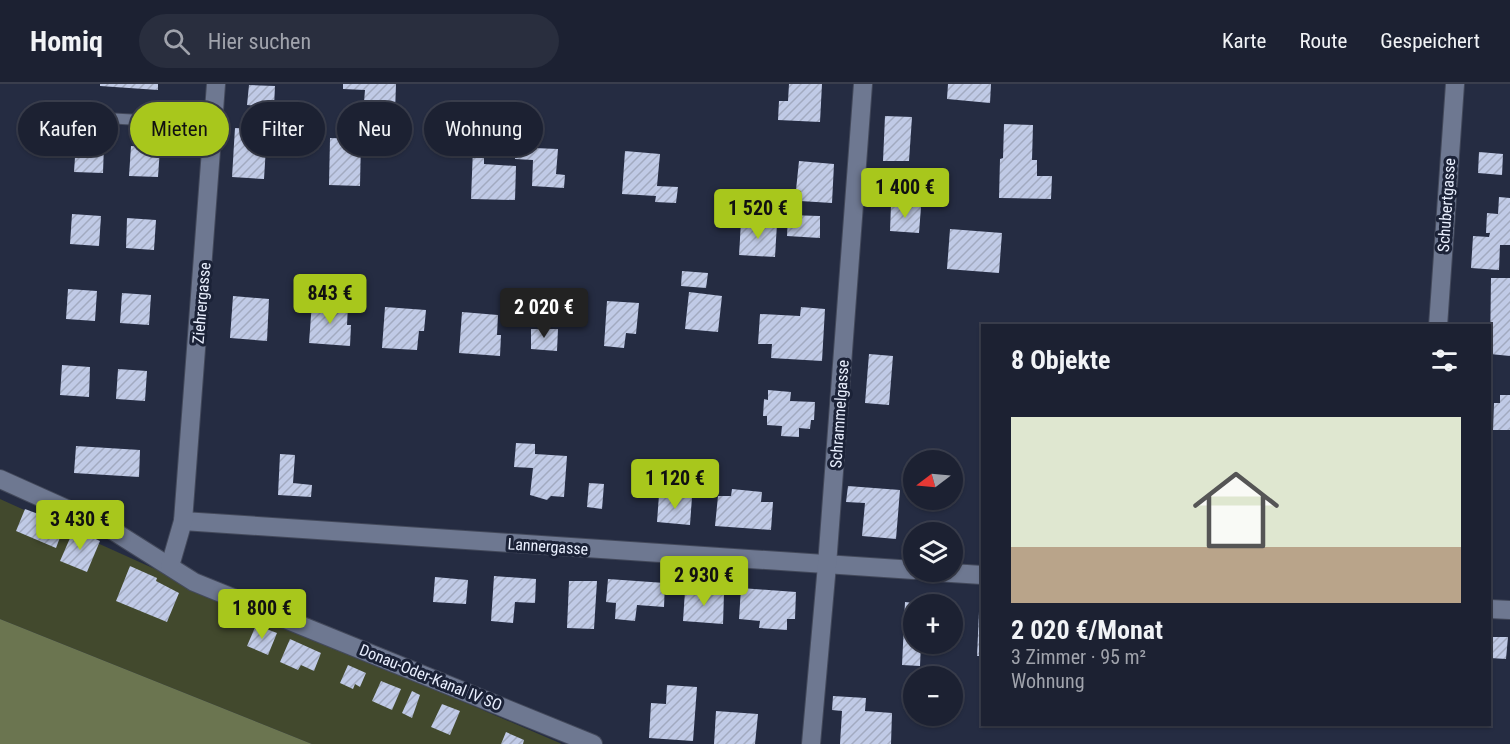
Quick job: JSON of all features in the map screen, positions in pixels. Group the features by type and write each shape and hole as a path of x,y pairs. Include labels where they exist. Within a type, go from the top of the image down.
{"street":[{"name":"Ziehrergasse","path":"215,102 216,84"},
{"name":"Schrammelgasse","path":"811,744 827,565 863,84"},
{"name":"Schubertgasse","path":"1438,324 1455,84"},
{"name":"Ziehrergasse","path":"170,566 183,521 212,156"},
{"name":"Donau-Oder-Kanal IV SO","path":"0,479 107,526 194,582 593,744"},
{"name":"Lannergasse","path":"183,521 903,569"},
{"path":"963,574 981,575"},
{"path":"1491,609 1510,610"}],"shaded area":[{"path":"0,499 177,579 562,744 312,744 0,619"},
{"path":"0,619 312,744 0,744"}],"building":[{"path":"100,84 158,84 158,90 100,86"},
{"path":"343,84 396,84 395,102 364,102 365,90 343,89"},
{"path":"789,84 822,84 820,122 778,120 779,101 788,101"},
{"path":"948,84 991,84 990,103 947,99"},
{"path":"249,85 275,86 274,102 247,102"},
{"path":"885,116 912,117 909,161 883,161"},
{"path":"1004,124 1033,125 1032,160 1037,160 1037,176 1052,176 1051,199 999,198"},
{"path":"235,128 241,128 241,156 265,156 264,179 232,177"},
{"path":"330,138 337,138 337,156 361,156 360,186 329,185"},
{"path":"543,148 558,149 556,174 565,175 564,188 532,186 533,160 515,159 515,156 543,156"},
{"path":"625,151 660,154 657,186 678,187 676,203 655,202 656,196 622,194"},
{"path":"1479,152 1503,154 1502,175 1478,173"},
{"path":"75,156 104,156 103,173 74,172"},
{"path":"130,156 159,156 158,177 129,176"},
{"path":"473,156 484,156 484,164 516,166 515,200 471,199"},
{"path":"799,161 834,164 832,203 800,201 801,191 796,190"},
{"path":"1499,197 1510,198 1510,245 1500,245 1499,270 1471,268 1473,236 1489,237 1490,233 1486,233 1487,213 1498,214"},
{"path":"891,205 921,207 919,233 890,231"},
{"path":"72,214 101,216 99,246 70,244"},
{"path":"788,215 820,216 820,238 787,236"},
{"path":"127,218 156,220 154,250 126,248"},
{"path":"741,222 777,224 775,257 739,255"},
{"path":"950,229 1002,233 999,273 947,269"},
{"path":"682,271 708,273 706,288 681,286"},
{"path":"1491,278 1510,278 1510,356 1491,354"},
{"path":"68,289 97,291 95,321 66,319"},
{"path":"689,292 722,296 718,332 685,329"},
{"path":"122,293 151,295 149,325 120,323"},
{"path":"233,296 269,299 267,341 230,338"},
{"path":"607,301 639,303 636,334 626,333 624,348 604,346"},
{"path":"312,302 348,305 347,325 351,325 350,346 309,343"},
{"path":"385,307 426,310 424,331 419,331 417,350 382,348"},
{"path":"801,307 825,309 822,361 771,358 772,344 758,344 760,314 800,316"},
{"path":"462,312 498,315 497,335 501,335 500,356 459,353"},
{"path":"531,329 558,329 557,351 531,349"},
{"path":"869,354 893,356 889,405 865,403"},
{"path":"62,365 90,367 89,397 60,395"},
{"path":"118,369 147,371 145,401 116,399"},
{"path":"768,390 791,392 790,401 815,402 814,420 811,420 810,429 799,428 799,437 781,436 782,426 767,425 767,416 763,416 764,399 768,400"},
{"path":"1500,395 1510,395 1510,430 1493,430 1494,403 1500,403"},
{"path":"516,443 535,444 535,454 567,456 564,497 551,496 547,500 530,495 533,468 514,467"},
{"path":"76,446 140,450 139,477 74,473"},
{"path":"280,454 295,455 293,483 312,485 311,497 278,495"},
{"path":"589,483 604,484 602,509 587,507"},
{"path":"848,486 900,490 896,539 862,536 865,503 846,502"},
{"path":"732,489 762,492 761,502 773,502 771,530 715,526 718,496 731,496"},
{"path":"659,495 692,497 690,525 657,522"},
{"path":"25,509 65,524 56,548 16,531"},
{"path":"74,529 100,541 87,572 60,561"},
{"path":"130,566 157,578 156,581 179,593 167,622 116,601"},
{"path":"494,576 536,579 535,603 515,602 513,623 491,621"},
{"path":"435,577 468,580 466,604 433,602"},
{"path":"608,579 665,583 664,607 637,605 635,621 615,619 616,603 606,602"},
{"path":"569,581 597,581 594,629 567,628"},
{"path":"741,588 796,592 795,619 787,619 787,630 759,628 760,621 739,619"},
{"path":"685,591 724,593 723,624 683,621"},
{"path":"979,612 981,612 981,656 977,656"},
{"path":"256,625 277,633 268,655 247,646"},
{"path":"1491,637 1508,637 1506,659 1491,658"},
{"path":"290,639 321,653 314,671 301,665 298,670 280,662"},
{"path":"903,644 903,654 921,654 920,666 902,665"},
{"path":"348,665 366,673 360,687 355,684 353,689 340,683"},
{"path":"381,681 401,689 392,710 372,701"},
{"path":"667,685 697,687 693,741 649,738 651,703 666,704"},
{"path":"412,691 420,695 412,718 402,713"},
{"path":"833,696 866,698 865,711 892,713 891,744 840,744 842,711 832,710"},
{"path":"442,704 460,711 450,735 431,727"},
{"path":"716,711 758,714 755,744 714,744"},
{"path":"506,732 524,740 523,744 501,744"}]}
